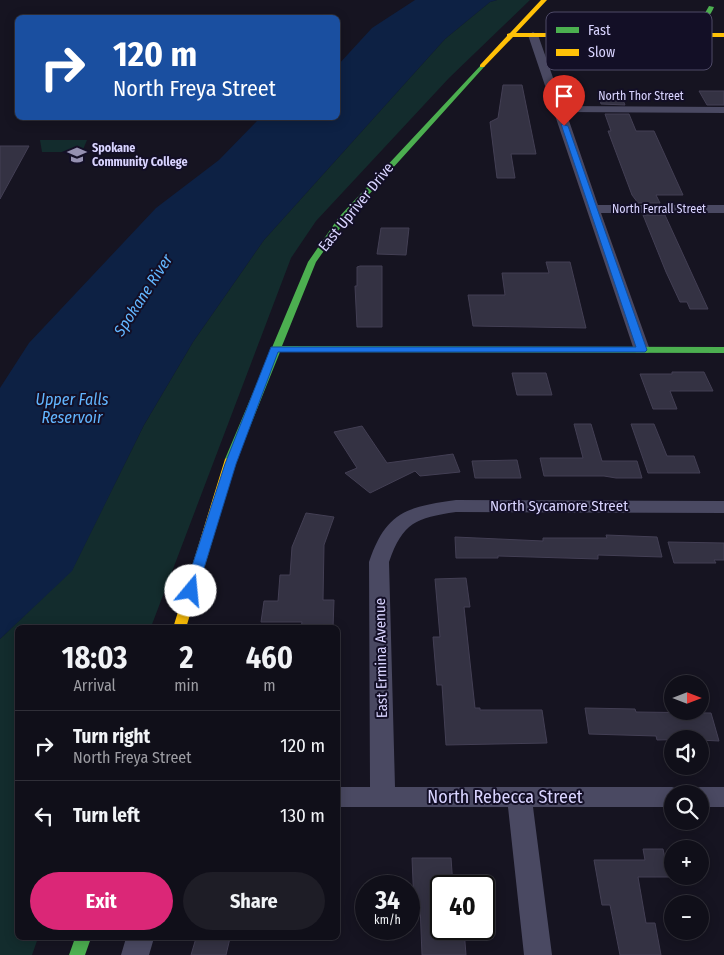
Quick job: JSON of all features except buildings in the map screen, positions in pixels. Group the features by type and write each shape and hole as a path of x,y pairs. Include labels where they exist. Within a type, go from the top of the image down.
{"street":[{"name":"East Upriver Drive","path":"180,625 230,464 274,349 312,262 342,219 448,100 544,0"},
{"path":"708,4 720,19"},
{"path":"525,20 546,30"},
{"path":"509,35 546,35"},
{"path":"534,35 558,110 642,350"},
{"name":"North Thor Street","path":"558,110 724,110"},
{"name":"North Ferrall Street","path":"594,209 724,209"},
{"path":"274,349 724,350"},
{"name":"North Sycamore Street","path":"398,524 422,511 456,506 724,507"},
{"name":"East Ermina Avenue","path":"383,797 379,562 385,541 398,524"},
{"path":"519,796 538,955"},
{"name":"North Rebecca Street","path":"340,797 664,797"},
{"path":"709,797 724,797"},
{"path":"77,955 82,940"},
{"path":"135,955 139,940"}],"green space":[{"path":"497,0 530,0 449,78 316,221 291,258 152,625 15,625 15,940 37,940 32,955 0,955 0,639 72,570 144,425 193,342 264,240 445,39 490,2"},
{"path":"40,140 87,140 82,152 42,152"}],"water":[{"name":"Upper Falls Reservoir","path":"415,0 497,0 490,2 445,39 264,240 193,342 144,425 72,571 0,639 0,388 29,343 156,208 219,160 257,121 340,120 340,63 372,28"}],"traffic: fast":[{"path":"708,12 711,7"},
{"path":"231,459 312,262 342,219 482,66"},
{"path":"275,349 724,350"},
{"path":"77,955 82,940"}],"traffic: slow":[{"path":"482,66 544,0"},
{"path":"509,35 546,35"},
{"path":"712,35 724,35"},
{"path":"180,625 231,459"}],"place":[{"name":"Spokane Community College","path":"77,155"}],"route":[{"path":"191,591 230,464 274,349 642,350 564,126"}],"water label":[{"name":"Spokane River","path":"143,295"}]}
